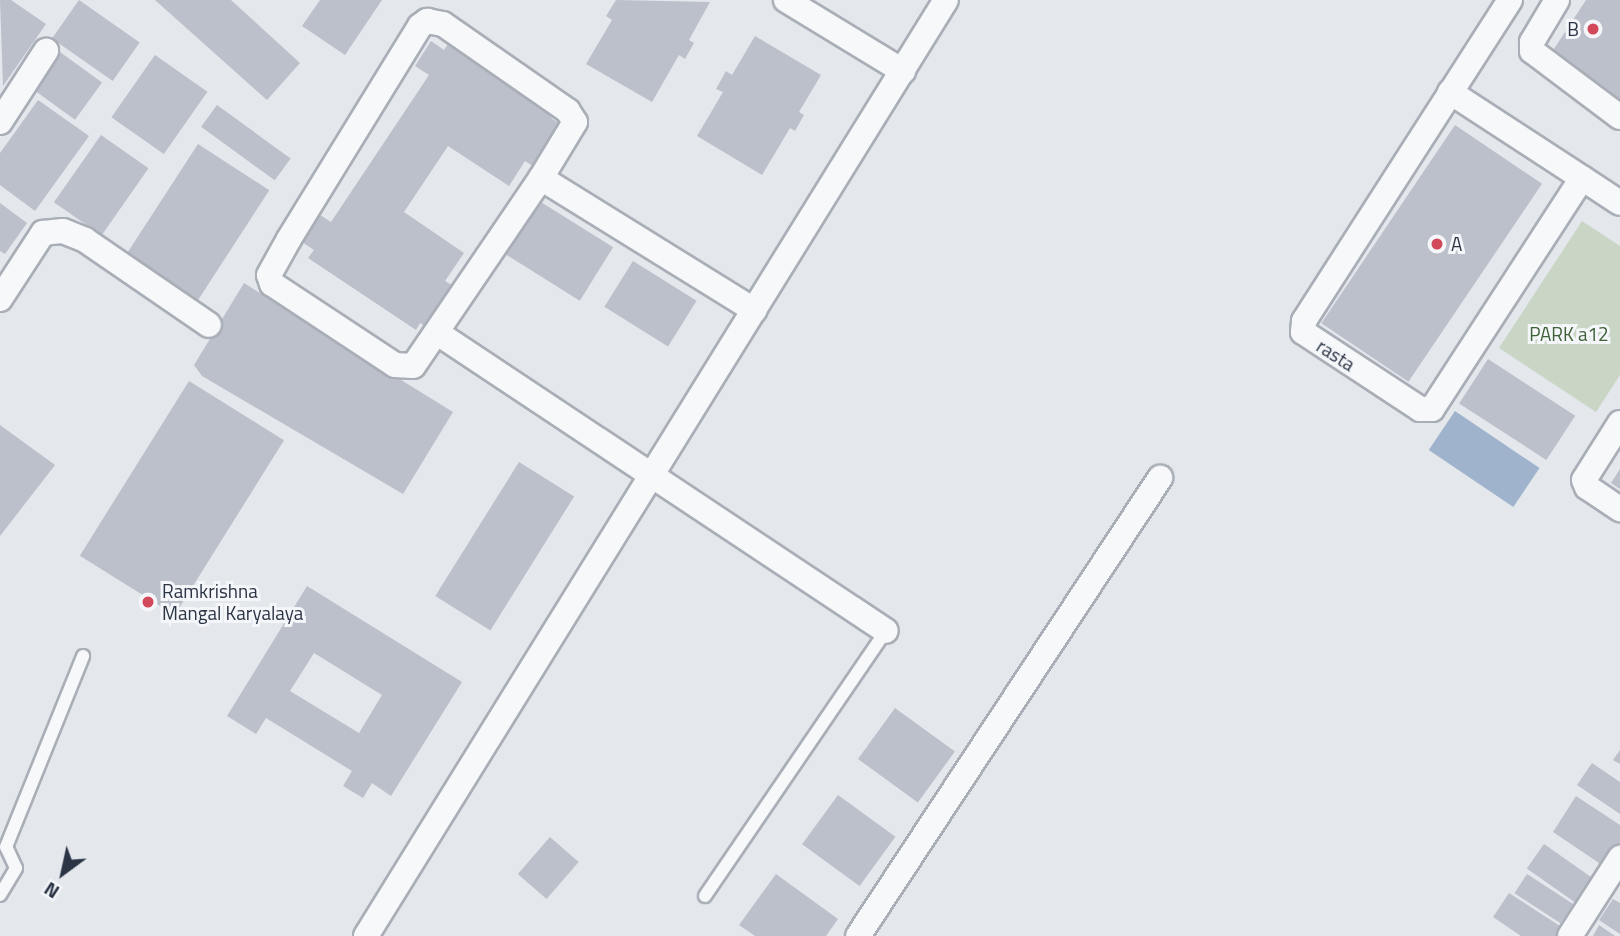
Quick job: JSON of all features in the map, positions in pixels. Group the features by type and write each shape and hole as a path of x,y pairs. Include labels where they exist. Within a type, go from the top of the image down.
{"street":[{"path":"786,0 903,71"},
{"path":"366,936 947,0"},
{"name":"rasta","path":"1510,0 1304,321 1306,336 1420,408 1432,409 1582,178"},
{"path":"1558,0 1532,42 1532,51 1620,117"},
{"path":"427,22 443,24 568,111 575,122 541,178 413,366 395,365 272,284 270,275 289,239 420,26 427,22"},
{"path":"0,122 46,51"},
{"path":"1450,92 1620,202"},
{"path":"541,178 754,310"},
{"path":"0,299 43,233 63,231 85,240 209,325"},
{"path":"446,338 653,473 886,631"},
{"path":"1620,423 1584,480 1587,487 1620,509"},
{"path":"858,936 1160,478"},
{"path":"1570,936 1620,858"}],"lane":[{"path":"705,895 886,631"},
{"path":"0,895 16,868 3,846 83,656"}],"green space":[{"name":"PARK a12","path":"1582,221 1620,246 1620,375 1596,412 1499,348"}],"water":[{"path":"1455,411 1540,468 1513,507 1429,450"}],"building":[{"path":"0,0 11,0 46,24 3,86"},
{"path":"79,0 140,42 113,81 52,39"},
{"path":"155,0 231,0 300,63 267,100"},
{"path":"320,0 382,0 345,55 302,26"},
{"path":"616,0 710,2 689,40 694,43 685,59 679,55 652,102 586,64 612,20 606,16"},
{"name":"B","path":"1586,0 1620,0 1620,104 1548,58"},
{"path":"755,36 821,75 799,112 804,115 795,131 790,128 762,175 697,136 723,92 716,89 726,71 732,75"},
{"path":"453,37 558,107 551,118 565,127 537,169 525,161 509,186 448,146 404,212 464,253 445,281 457,288 430,330 420,323 416,330 308,258 314,250 299,240 317,213 331,222 429,75 415,66 431,41 444,50"},
{"path":"60,52 102,83 75,120 33,89"},
{"path":"155,55 207,92 164,154 111,117"},
{"path":"38,100 89,136 35,211 0,185 0,153"},
{"path":"217,105 291,158 275,180 201,127"},
{"name":"A","path":"1455,125 1542,184 1408,382 1321,323"},
{"path":"101,135 149,168 101,235 54,202"},
{"path":"198,144 269,190 195,305 123,259"},
{"path":"536,199 613,247 580,301 503,252"},
{"path":"0,203 27,223 5,254 0,251"},
{"path":"633,261 697,301 668,347 604,307"},
{"path":"244,283 453,412 403,494 202,376 194,365"},
{"path":"1488,359 1575,416 1546,460 1459,403"},
{"path":"189,381 284,440 175,615 80,556"},
{"path":"0,425 55,465 0,536"},
{"path":"519,462 574,496 490,630 435,596"},
{"path":"1620,469 1620,489 1611,483"},
{"path":"307,586 462,682 391,796 372,783 363,798 343,786 352,771 266,718 256,734 227,716","holes":["314,653 382,695 359,733 290,691"]},
{"path":"895,708 955,751 918,802 858,759"},
{"path":"1620,750 1620,764 1613,760"},
{"path":"1592,763 1620,782 1620,814 1577,785"},
{"path":"838,795 895,837 860,886 802,844"},
{"path":"1576,796 1620,825 1620,844 1605,867 1553,832"},
{"path":"550,837 579,862 547,899 518,874"},
{"path":"1544,844 1593,878 1576,903 1527,869"},
{"path":"776,874 838,919 826,936 755,936 739,925"},
{"path":"1527,874 1573,904 1561,923 1514,893"},
{"path":"1509,893 1563,928 1557,936 1521,936 1493,917"},
{"path":"1613,899 1620,903 1620,934 1599,920"},
{"path":"1599,925 1615,936 1593,936"}],"place":[{"name":"B","path":"1593,29"},
{"name":"A","path":"1437,244"},
{"name":"Ramkrishna Mangal Karyalaya","path":"148,602"}]}
